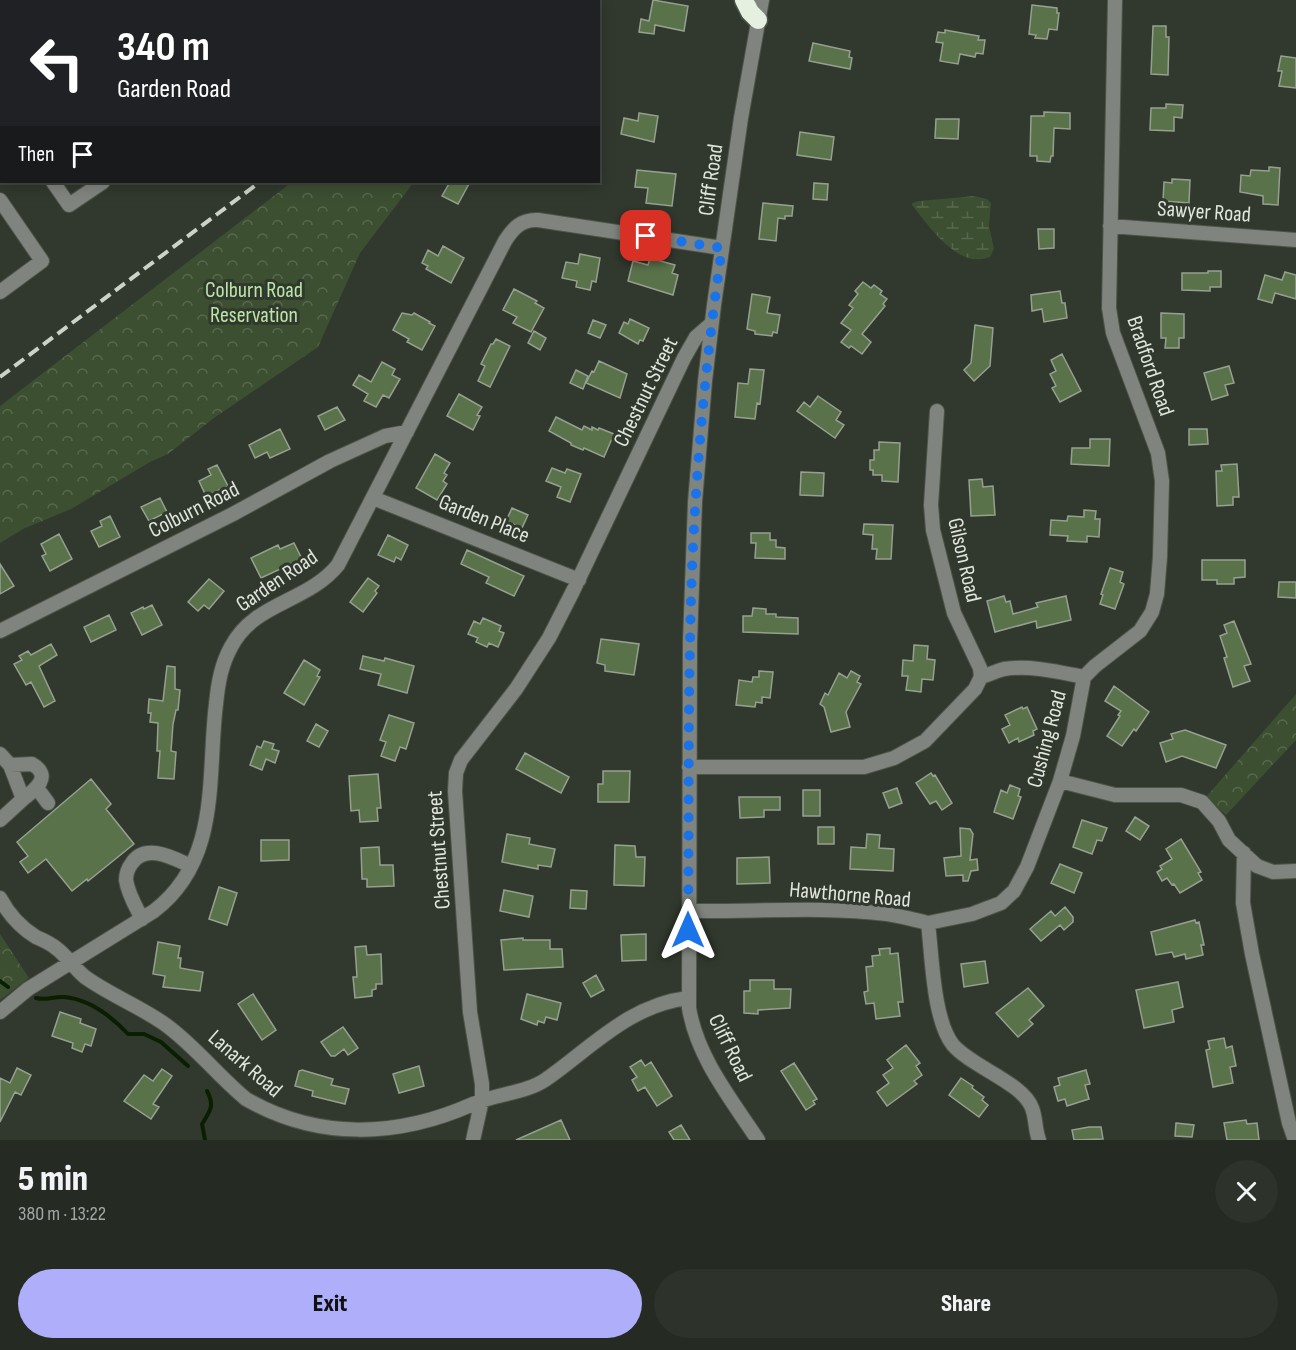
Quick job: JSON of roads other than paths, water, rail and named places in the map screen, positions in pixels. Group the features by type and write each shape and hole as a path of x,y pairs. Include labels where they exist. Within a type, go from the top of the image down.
{"highway":[{"path":"744,0 750,12 758,20"}],"street":[{"name":"Cliff Road","path":"758,1140 706,1057 692,1022 688,998 690,642 693,551 705,381 741,118 762,0"},
{"name":"Bradford Road","path":"1084,677 1140,631 1152,612 1157,594 1160,557 1162,481 1158,453 1113,333 1109,308 1115,0"},
{"path":"54,183 69,205 102,183"},
{"path":"0,200 42,261 0,291"},
{"name":"Garden Road","path":"0,1012 27,989 142,919 172,895 192,866 200,845 209,807 218,685 232,644 251,620 303,594 328,576 342,558 505,242 519,224 528,220 538,220 722,248"},
{"name":"Sawyer Road","path":"1110,226 1296,240"},
{"name":"Chestnut Street","path":"473,1140 482,1100 482,1084 470,1012 455,791 456,773 466,753 511,696 537,658 579,580 684,358 696,337 711,324"},
{"name":"Gilson Road","path":"937,411 931,506 933,530 954,613 980,668 981,677"},
{"name":"Colburn Road","path":"0,631 244,508 330,461 385,436 407,432"},
{"name":"Garden Place","path":"373,498 579,580"},
{"name":"Cushing Road","path":"928,923 972,914 1001,903 1014,891 1027,867 1060,781 1073,736 1084,677 1054,671 1004,669 981,677"},
{"path":"689,767 864,767 894,758 925,741 975,689 981,677"},
{"path":"0,754 10,765 23,799"},
{"path":"0,820 37,788 41,779 40,771 35,766 24,763 10,765"},
{"path":"1060,781 1115,795 1181,795 1202,802 1219,821 1229,840 1257,866 1273,872 1296,871"},
{"path":"37,788 48,802"},
{"path":"142,919 126,878 128,869 135,859 145,853 155,853 192,866"},
{"path":"1244,853 1244,903 1251,945 1289,1123 1295,1140"},
{"name":"Lanark Road","path":"0,898 18,923 54,946 84,976 146,1012 175,1032 233,1088 253,1104 277,1118 312,1131 345,1135 384,1134 431,1122 482,1100"},
{"name":"Hawthorne Road","path":"689,911 780,910 887,914 928,923 937,996 944,1029 953,1045 969,1059 1012,1086 1032,1107 1039,1140"},
{"path":"482,1100 538,1085 626,1020 663,1004 688,998"}],"waterway":[{"path":"0,981 8,987"},
{"path":"36,998 73,998 91,1005 107,1015 128,1034 144,1034 161,1042 188,1066"},
{"path":"205,1140 202,1124 211,1105 207,1091"}],"railway":[{"path":"0,377 259,183"}],"park label":[{"name":"Colburn Road Reservation","path":"254,302"}]}
